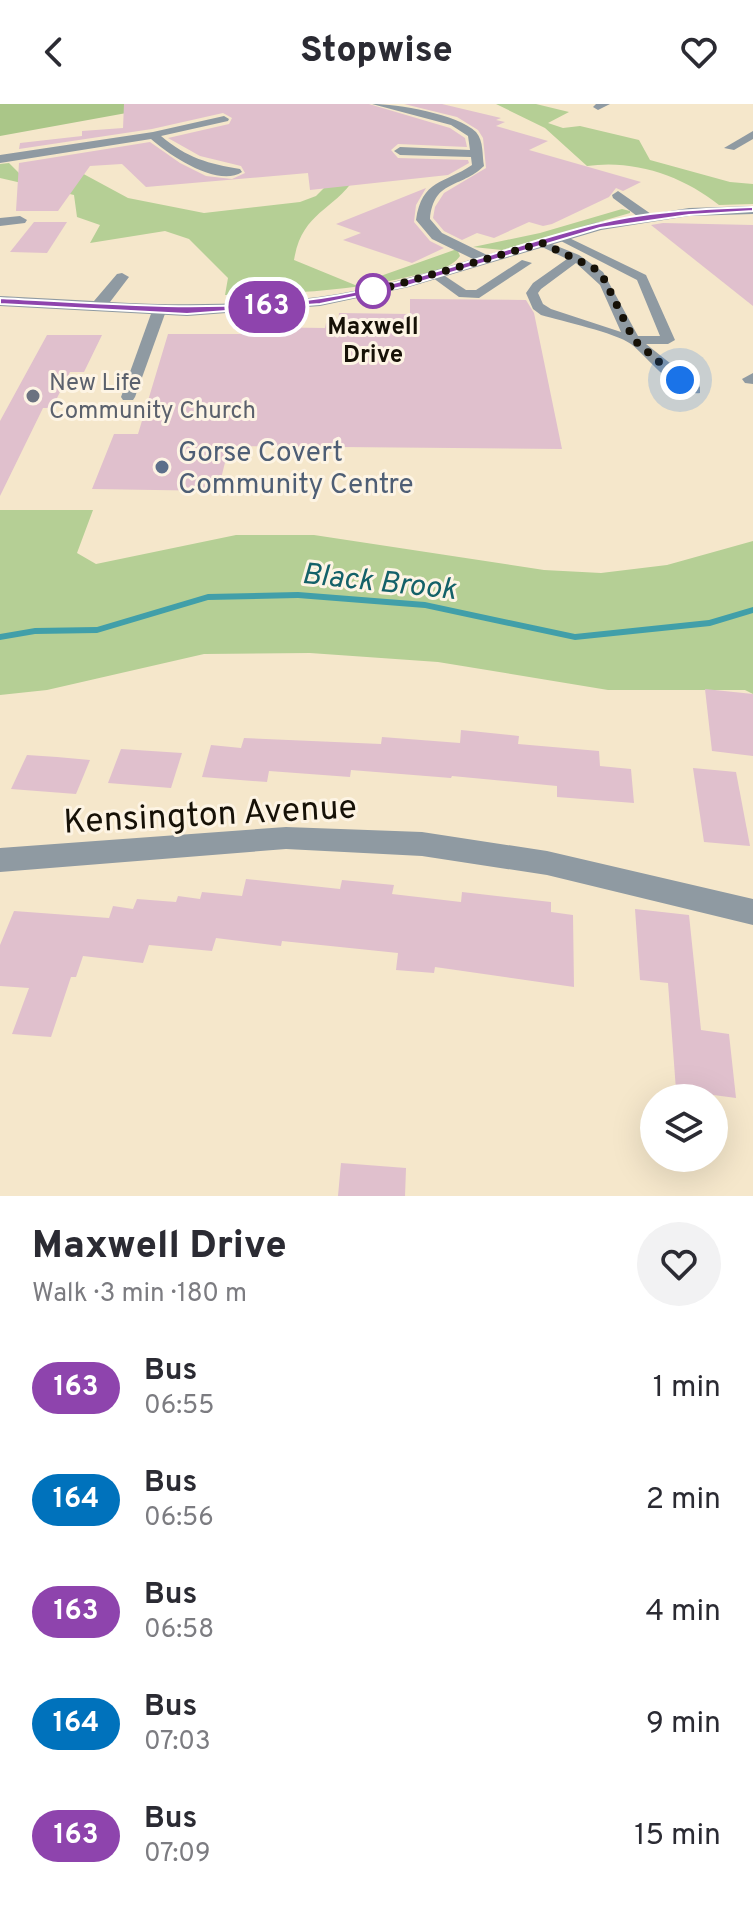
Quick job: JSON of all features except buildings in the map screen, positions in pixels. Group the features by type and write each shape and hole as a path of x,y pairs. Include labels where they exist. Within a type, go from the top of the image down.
{"street":[{"path":"373,106 464,127 473,135 479,154 475,169 450,179 432,191 423,220 437,236 487,260"},
{"path":"0,159 153,135 224,119"},
{"path":"742,144 753,134"},
{"path":"153,135 210,176 236,172"},
{"path":"400,151 479,154"},
{"path":"607,207 623,199 647,217"},
{"path":"0,301 159,311 234,310 320,301 435,275 561,237 647,217 753,210"},
{"path":"0,222 20,220"},
{"path":"97,308 122,277"},
{"path":"89,288 111,289"},
{"name":"Kensington Avenue","path":"0,860 286,838 422,844 547,863 753,912"}],"lane":[{"path":"561,237 642,278 668,340 634,340 546,312 538,306 532,293 537,286 575,258"},
{"path":"542,243 599,272 634,340 695,390"},
{"path":"435,275 463,294 479,294 526,263"},
{"path":"128,397 159,311"}],"green space":[{"path":"0,104 176,104 0,136"},
{"path":"496,104 536,104 569,112 548,123 563,128 580,126 639,140 650,160 730,182 753,184 753,204 719,205 674,178 640,168 605,164 587,166 545,128"},
{"path":"9,163 19,173 78,171 128,198 204,213 300,202 316,196 324,188 355,178 311,222 298,244 294,260 355,285 457,249 460,256 440,269 367,285 225,295 228,278 189,239 165,231 90,243 100,225 77,217 74,195 0,178 0,164"},
{"path":"622,209 630,213 502,250 473,247 540,233"},
{"path":"0,510 93,510 77,553 96,564 236,535 314,535 544,570 601,573 667,565 753,541 753,694 745,690 608,690 438,662 310,653 204,654 47,690 0,695"}],"waterway":[{"name":"Black Brook","path":"0,637 35,631 97,630 208,597 298,595 425,605 575,637 710,623 753,610"}],"bus line":[{"name":"163","path":"0,301 187,311 247,309 320,301 404,284 599,226 689,212 753,210"}],"place":[{"name":"Maxwell Drive","path":"373,291"},
{"name":"New Life Community Church","path":"33,396"},
{"name":"Gorse Covert Community Centre","path":"162,467"}],"route":[{"path":"373,291 368,293 542,243 594,268 604,279 634,340 680,380"}]}
